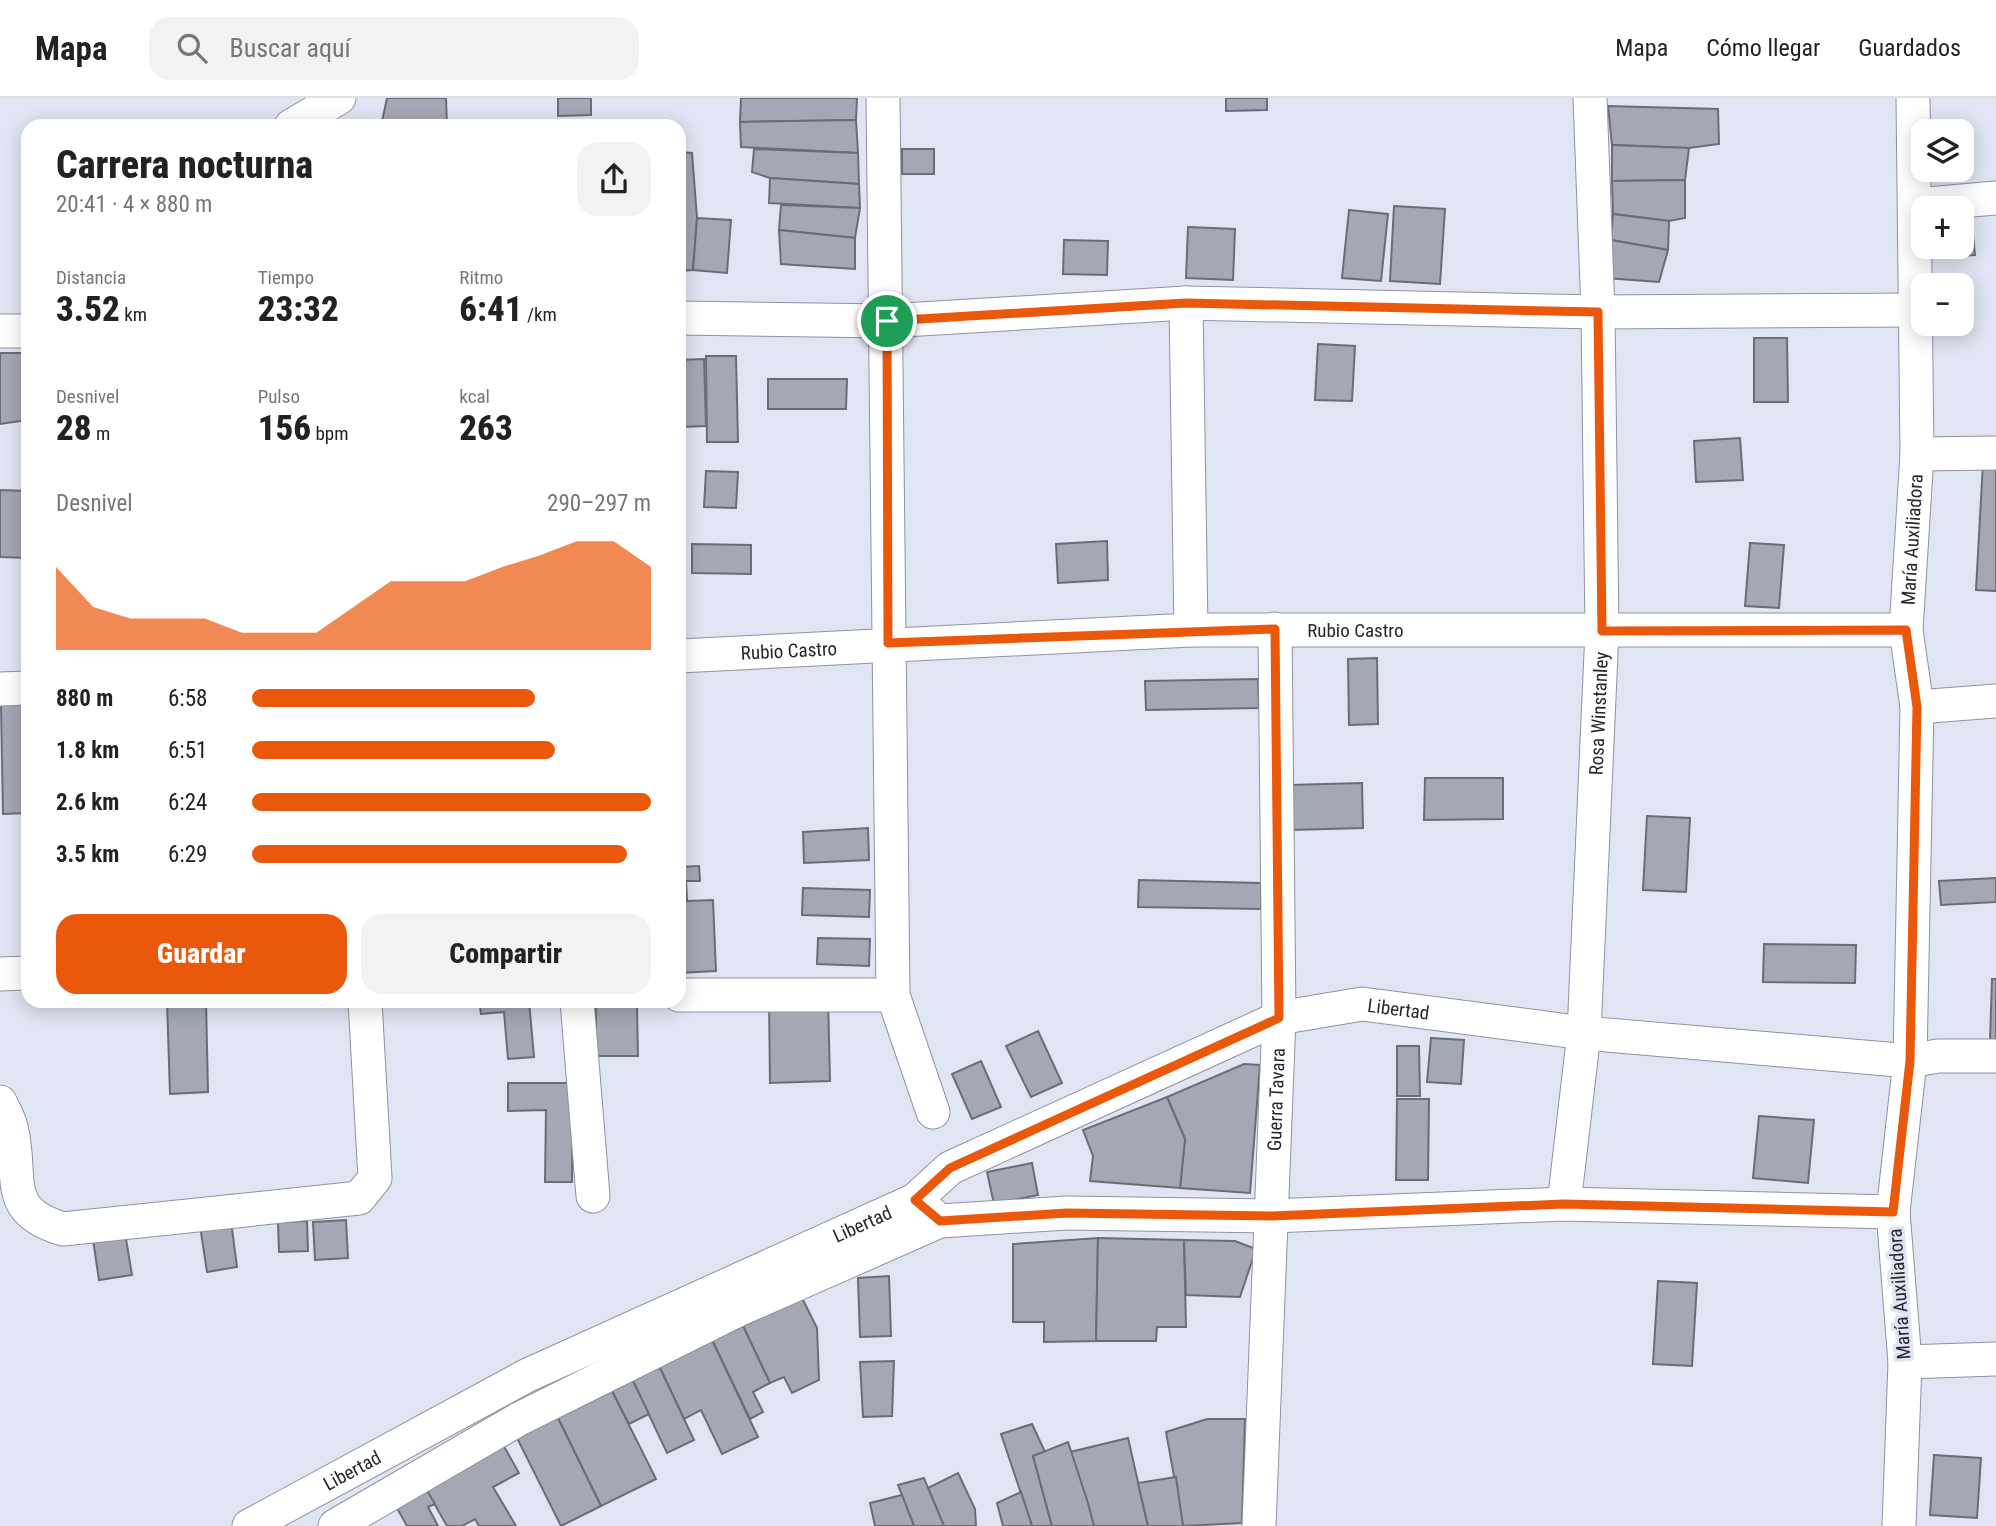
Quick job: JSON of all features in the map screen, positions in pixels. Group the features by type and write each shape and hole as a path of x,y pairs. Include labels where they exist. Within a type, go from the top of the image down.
{"street":[{"path":"303,119 339,98"},
{"path":"883,98 893,995 933,1112"},
{"name":"Rosa Winstanley","path":"1564,1204 1584,1033 1602,631 1598,312 1590,98"},
{"name":"María Auxiliadora","path":"1913,98 1916,196"},
{"path":"1974,200 1996,198"},
{"path":"1186,303 1191,630"},
{"path":"686,318 887,321 1186,303 1598,312 1911,310"},
{"path":"0,331 21,331"},
{"name":"María Auxiliadora","path":"1899,1526 1905,1362 1893,1212 1910,1061 1917,707 1906,630 1917,454 1915,336"},
{"path":"1917,454 1996,453"},
{"name":"Guerra Tavara","path":"1259,1526 1279,1018 1275,629"},
{"name":"Rubio Castro","path":"686,656 888,643 1191,630 1906,630"},
{"path":"0,689 21,688"},
{"path":"1917,707 1996,701"},
{"path":"0,974 21,973"},
{"path":"686,995 893,995"},
{"name":"Libertad","path":"249,1526 527,1375 915,1200 950,1168 1279,1018 1362,1004 1584,1033 1910,1061 1938,1056 1996,1056"},
{"path":"0,1102 11,1127 21,1205 33,1218 63,1229 359,1198 376,1178 365,1008"},
{"path":"578,1008 593,1196"},
{"path":"915,1200 940,1221"},
{"path":"335,1526 519,1419 738,1310 940,1221 1067,1213 1272,1216 1564,1204 1893,1212"},
{"path":"1905,1362 1996,1360"}],"building":[{"path":"387,98 446,98 447,119 382,119"},
{"path":"558,98 591,98 591,115 558,116"},
{"path":"741,98 857,98 856,120 740,122"},
{"path":"1226,98 1267,98 1267,110 1226,111"},
{"path":"1608,106 1718,109 1719,144 1689,148 1612,145"},
{"path":"856,120 858,153 741,147 740,122"},
{"path":"1612,145 1689,148 1685,180 1612,181"},
{"path":"754,149 858,153 859,184 770,178 752,172"},
{"path":"902,149 934,149 934,174 902,174"},
{"path":"686,153 692,153 697,218 693,270 686,270"},
{"path":"770,178 859,184 860,208 769,203"},
{"path":"1685,180 1685,218 1669,221 1613,214 1612,181"},
{"path":"781,205 860,208 855,238 779,230"},
{"path":"1394,206 1445,209 1440,284 1390,281"},
{"path":"1349,210 1388,214 1381,281 1342,278"},
{"path":"1613,214 1669,221 1668,250 1611,240"},
{"path":"697,218 731,220 727,273 693,270"},
{"path":"1188,227 1235,229 1233,280 1186,278"},
{"path":"779,230 855,238 855,269 781,264"},
{"path":"1064,240 1108,241 1107,275 1063,274"},
{"path":"1611,240 1668,250 1659,282 1606,278"},
{"path":"1754,338 1787,338 1788,402 1754,402"},
{"path":"1318,344 1355,346 1352,401 1315,400"},
{"path":"0,353 21,353 21,421 0,424"},
{"path":"706,356 736,356 738,442 707,442"},
{"path":"704,359 706,426 686,427 686,360"},
{"path":"768,379 847,379 846,409 768,409"},
{"path":"1740,438 1743,480 1696,482 1694,441"},
{"path":"1983,463 1996,464 1996,591 1976,590"},
{"path":"706,471 738,472 736,508 704,507"},
{"path":"0,490 21,491 21,558 0,557"},
{"path":"1107,541 1108,580 1058,583 1056,544"},
{"path":"1750,543 1784,545 1779,608 1745,606"},
{"path":"692,544 751,545 751,574 692,573"},
{"path":"1377,658 1378,724 1349,725 1348,659"},
{"path":"1258,679 1259,708 1146,710 1145,681"},
{"path":"1,705 21,705 21,813 3,814"},
{"path":"1425,778 1503,778 1503,819 1424,820"},
{"path":"1362,783 1363,828 1290,830 1289,785"},
{"path":"1647,816 1690,818 1686,892 1643,890"},
{"path":"868,828 869,860 804,863 803,832"},
{"path":"699,866 700,881 686,881 686,867"},
{"path":"1996,878 1996,902 1941,905 1939,881"},
{"path":"1139,880 1261,883 1261,909 1138,907"},
{"path":"686,881 687,901 713,900 716,971 686,973"},
{"path":"803,888 870,890 869,917 802,915"},
{"path":"818,938 870,939 869,966 817,964"},
{"path":"1764,944 1856,945 1855,983 1763,982"},
{"path":"1992,979 1996,979 1996,1042 1990,1041"},
{"path":"828,999 830,1081 770,1083 769,1001"},
{"path":"167,1008 206,1008 208,1092 170,1094"},
{"path":"480,1008 530,1008 534,1057 508,1059 504,1012 481,1014"},
{"path":"596,1008 637,1008 638,1056 596,1056"},
{"path":"1038,1031 1062,1083 1031,1097 1006,1046"},
{"path":"1431,1038 1464,1040 1461,1084 1427,1082"},
{"path":"1397,1046 1419,1046 1420,1096 1397,1096"},
{"path":"981,1061 1001,1107 972,1119 952,1074"},
{"path":"1244,1064 1260,1065 1250,1193 1180,1188 1185,1139 1167,1097"},
{"path":"508,1083 573,1083 572,1182 545,1182 546,1110 508,1111"},
{"path":"1167,1097 1185,1139 1180,1188 1090,1181 1093,1156 1083,1130"},
{"path":"1397,1099 1429,1099 1428,1180 1396,1180"},
{"path":"1759,1116 1814,1120 1808,1183 1753,1178"},
{"path":"1032,1163 1038,1195 994,1204 987,1172"},
{"path":"346,1220 348,1258 315,1260 313,1222"},
{"path":"231,1221 237,1267 207,1272 200,1226"},
{"path":"307,1221 308,1251 279,1252 278,1222"},
{"path":"124,1227 132,1275 99,1280 92,1233"},
{"path":"1098,1238 1096,1341 1044,1342 1044,1322 1013,1322 1013,1244"},
{"path":"1098,1238 1184,1240 1186,1327 1157,1327 1156,1341 1096,1341"},
{"path":"1184,1240 1235,1241 1256,1249 1240,1297 1186,1295"},
{"path":"889,1276 891,1336 860,1337 858,1278"},
{"path":"1658,1281 1697,1283 1692,1366 1653,1364"},
{"path":"802,1298 817,1328 819,1380 792,1393 784,1377 770,1383 743,1326"},
{"path":"743,1326 770,1383 753,1392 763,1412 750,1419 712,1340"},
{"path":"712,1340 758,1437 722,1454 701,1410 684,1419 659,1366"},
{"path":"894,1361 892,1416 863,1417 860,1362"},
{"path":"659,1366 694,1440 667,1453 632,1379"},
{"path":"632,1379 649,1414 629,1424 611,1389"},
{"path":"611,1389 656,1479 601,1506 557,1416"},
{"path":"557,1416 601,1506 561,1526 516,1436"},
{"path":"1207,1419 1245,1419 1242,1523 1183,1526 1166,1432"},
{"path":"1032,1424 1045,1452 1033,1456 1052,1526 1032,1526 1001,1434"},
{"path":"1128,1438 1148,1526 1094,1526 1070,1452"},
{"path":"501,1441 519,1473 493,1487 516,1526 479,1526 475,1519 462,1526 447,1526 423,1484"},
{"path":"1068,1442 1094,1526 1052,1526 1033,1456"},
{"path":"1934,1455 1981,1458 1977,1518 1930,1515"},
{"path":"958,1473 975,1509 976,1526 944,1526 928,1488"},
{"path":"1176,1477 1183,1526 1148,1526 1138,1483"},
{"path":"924,1478 944,1526 914,1526 898,1485"},
{"path":"423,1484 435,1504 428,1507 438,1526 407,1526 393,1501"},
{"path":"1021,1492 1032,1526 1003,1526 997,1503"},
{"path":"902,1495 914,1526 875,1526 870,1503"}],"route":[{"path":"1186,303 1598,312 1602,631 1906,630 1917,707 1910,1061 1893,1212 1564,1204 1272,1216 1067,1213 940,1221 915,1200 950,1168 1279,1018 1275,629 888,643 887,321 1186,303"}]}
